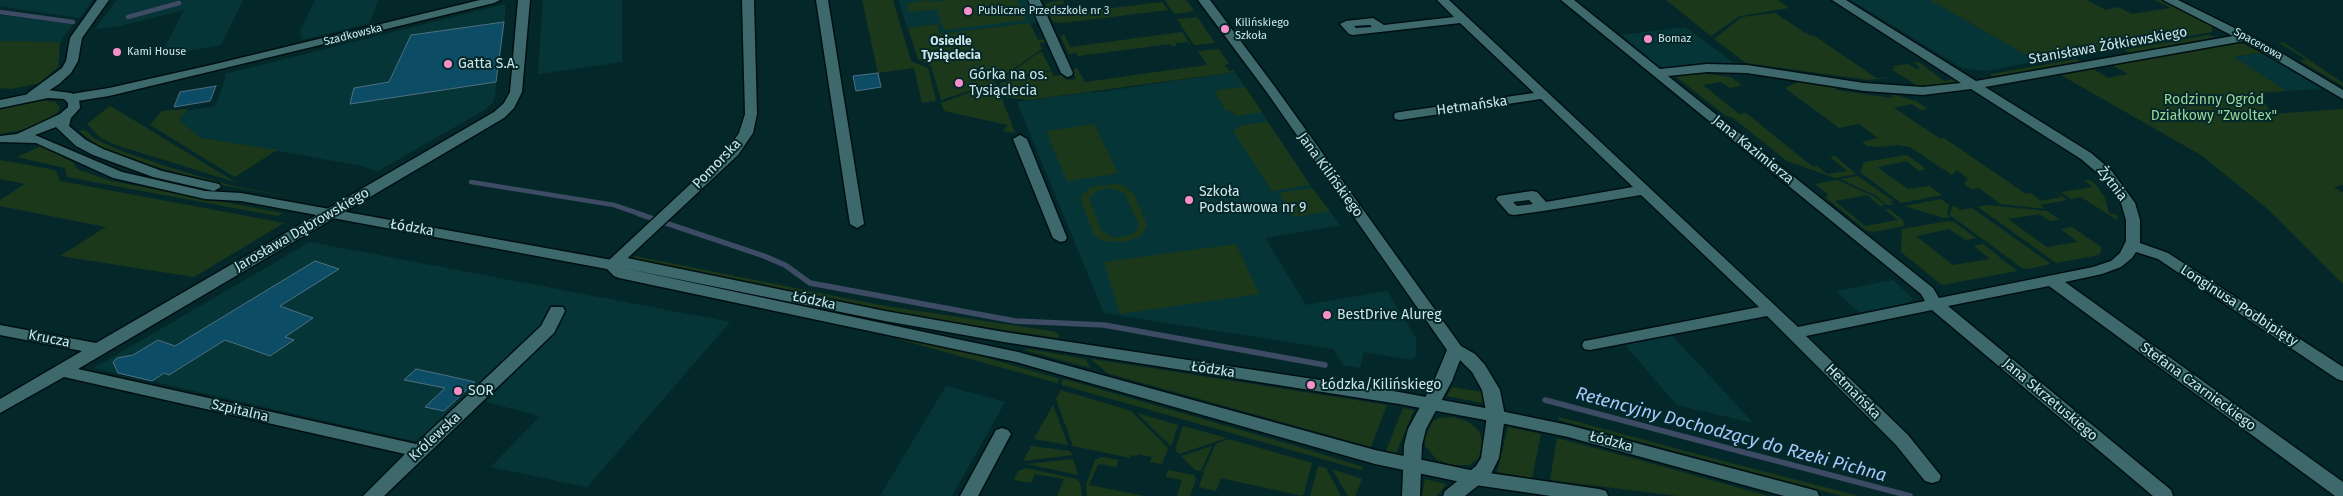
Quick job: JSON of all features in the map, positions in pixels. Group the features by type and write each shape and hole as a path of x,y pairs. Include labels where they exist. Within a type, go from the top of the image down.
{"street":[{"path":"32,96 55,81 67,70 72,61 76,38 104,0"},
{"name":"Szadkowska","path":"69,105 494,0"},
{"name":"Jarosława Dąbrowskiego","path":"0,407 480,127 510,106 517,86 524,0"},
{"name":"Pomorska","path":"612,266 732,152 746,133 751,114 748,0"},
{"path":"822,0 856,224"},
{"path":"1034,0 1067,72"},
{"name":"Jana Kilińskiego","path":"1204,0 1271,90 1296,128 1323,163 1455,350 1470,358 1491,390 1496,416 1490,458 1483,470 1452,496"},
{"name":"Hetmańska","path":"1442,0 1771,310 1902,440 1932,476"},
{"name":"Jana Kazimierza","path":"1567,0 1920,286 1936,304"},
{"name":"Żytnia","path":"1838,0 2070,144 2106,173 2128,203 2133,220 2132,245"},
{"name":"Spacerowa","path":"2169,0 2246,37 2343,94"},
{"path":"1381,29 1462,18"},
{"name":"Stanisława Żółkiewskiego","path":"1657,73 1707,68 1747,69 1864,87 1910,91 1943,90 2246,37"},
{"path":"69,105 63,89 79,63 79,54 74,47"},
{"path":"0,102 48,94 69,105"},
{"name":"Hetmańska","path":"1400,116 1544,95"},
{"path":"2,139 42,129 69,105"},
{"name":"Łódzka","path":"69,105 62,127 81,143 98,152 158,174 228,190 241,197"},
{"name":"Łódzka","path":"2,139 27,138 39,140 96,167 144,182 205,195 241,197 612,266 627,263 876,314 1004,337 1496,416 1568,431 1810,496"},
{"path":"1020,139 1060,238"},
{"path":"1542,207 1643,190"},
{"path":"1794,333 2097,271 2116,264 2127,255 2132,245"},
{"name":"Longinusa Podbipięty","path":"2132,245 2163,256 2343,375"},
{"name":"Łódzka","path":"612,266 618,273 959,342 1412,466 1475,478 1599,496"},
{"name":"Stefana Czarnieckiego","path":"2054,281 2343,492"},
{"name":"Jana Skrzetuskiego","path":"1936,304 2164,495"},
{"path":"1590,344 1771,310"},
{"name":"Królewska","path":"372,496 548,329 557,311"},
{"name":"Krucza","path":"0,330 98,349"},
{"path":"1410,496 1417,429 1447,372 1455,350"},
{"name":"Szpitalna","path":"61,371 419,451"},
{"path":"969,496 1002,434"}],"shaded area":[{"path":"0,0 93,0 79,18 0,6"},
{"path":"117,0 243,0 221,45 171,54 165,47 184,10 119,26 95,29"},
{"path":"315,0 378,0 370,23 302,40 300,32"},
{"path":"543,0 622,0 622,62 538,74"},
{"name":"Publiczne Przedszkole nr 3","path":"899,0 1028,0 1038,22 940,34 937,24 907,28"},
{"path":"1851,0 1930,0 2037,61 1985,71 1962,68"},
{"path":"505,4 494,101 486,109 378,171 358,165 201,138 161,118 172,113 215,106 225,81 225,74"},
{"path":"0,15 73,24 60,42 0,41"},
{"path":"1685,27 1732,62 1731,64 1698,64 1665,68 1658,66 1622,35"},
{"path":"2257,53 2264,54 2322,89 2286,91 2233,57"},
{"name":"Szkoła Podstawowa nr 9","path":"1235,72 1312,188 1340,225 1265,238 1306,305 1387,291 1416,338 1416,356 1411,360 1364,352 1360,368 1343,365 1333,349 1104,313 1017,102"},
{"path":"310,242 730,322 587,487 491,467 540,416 486,402 560,325 547,324 418,442 94,368"},
{"path":"1893,280 1913,299 1909,303 1860,313 1836,291"},
{"path":"1672,336 1753,423 1677,405 1625,345"},
{"path":"946,386 1005,402 952,496 880,496"}],"green space":[{"path":"862,0 893,0 911,61 928,68 936,101 922,103 914,68 878,73"},
{"name":"Publiczne Przedszkole nr 3","path":"930,0 932,2 951,0 1017,0 1026,20 944,30 937,9 909,12 907,3"},
{"path":"1063,0 1064,4 1050,6 1055,15 1162,2 1168,10 1063,23 1053,22 1045,5 1050,2"},
{"path":"1165,0 1186,0 1194,11 1174,14"},
{"path":"1666,0 1778,0 1789,8 1740,16 1711,36"},
{"path":"1930,0 2087,0 2106,10 2118,7 2132,14 2171,8 2155,0 2161,0 2216,26 2212,27 2212,32 2121,48 2111,43 2103,45 2112,50 2037,61"},
{"path":"1775,13 1805,33 1816,37 1876,78 1898,76 1869,80 1746,63 1714,39 1742,17"},
{"path":"1197,17 1215,43 1194,45 1177,19"},
{"path":"1030,23 1038,40 1046,39 1048,42 1039,43 1042,49 993,83 941,100 931,66 918,59 908,28 937,24 940,34"},
{"path":"1182,32 1191,46 1187,42 1176,43 1176,46 1171,46 1170,44 1078,56 1076,53 1069,54 1061,37 1064,34 1070,47"},
{"path":"2208,35 2216,37 2130,53 2124,50"},
{"path":"0,41 60,42 58,67 40,83 11,89 0,88"},
{"path":"2283,42 2343,83 2343,86 2300,61 2306,59 2279,43"},
{"name":"Rodzinny Ogród Działkowy \"Zwoltex\"","path":"2242,43 2264,54 2257,53 2234,57 2286,91 2259,93 2272,114 2343,109 2343,185 2334,187 2343,193 2343,284 2270,211 2201,155 2061,75 2093,69 2108,78 2128,74 2112,65"},
{"path":"1219,49 1229,64 1225,65 1229,71 1234,70 1235,72 1028,100 1005,97 1000,83 1051,71 1054,76 1063,75 1066,80 1076,79 1072,69 1077,68 1085,82 1207,65 1198,51"},
{"path":"1042,52 1051,70 999,81 1037,54"},
{"path":"2076,59 2082,62 1994,78 1991,76 1991,74"},
{"path":"1919,62 1944,81 1954,79 1962,83 1923,89 1891,69 1895,68 1893,66 1908,64 1916,69 1921,68 1914,63"},
{"path":"1702,73 1731,77 1742,85 1730,88 1721,82 1703,85 1739,114 1746,113 1813,167 1817,166 1827,174 1847,171 1830,157 1835,156 1856,174 1835,178 1787,161 1733,118 1726,116 1675,76"},
{"path":"1805,79 1836,84 1836,90 1892,98 1891,94 1916,101 1928,109 1920,110 1912,104 1894,108 1939,138 1944,138 2026,194 2031,193 2041,201 2061,197 2045,185 2067,200 2040,205 2045,209 2000,204 1979,188 1971,189 1964,184 1968,179 1957,170 1952,175 1910,147 1897,145 1868,146 1862,142 1878,138 1859,124 1839,128 1785,88"},
{"path":"996,83 1015,133 1003,131 1008,125 944,111 941,103"},
{"path":"1245,87 1262,112 1236,116 1232,111 1226,111 1215,93 1218,92 1217,90"},
{"path":"36,100 56,102 60,109 42,123 0,134 0,109"},
{"path":"110,106 235,182 116,145 101,138 87,124"},
{"path":"188,109 179,121 201,138 277,150 235,177 150,125 162,111"},
{"path":"1268,122 1310,185 1272,191 1233,131 1242,125"},
{"path":"1094,124 1118,173 1067,181 1046,131"},
{"path":"85,130 95,139 124,152 178,170 233,186 304,199 221,185 139,162 97,145 79,131"},
{"path":"41,146 74,163 77,169 111,181 282,213 278,216 67,177 65,168 17,157"},
{"path":"1907,155 1926,169 1919,171 1907,161 1877,167 1908,189 1929,186 1942,195 1901,203 1860,172 1864,162"},
{"path":"0,160 56,171 60,181 284,223 194,277 60,256 106,227 0,206 0,200 25,184 0,179"},
{"path":"1858,176 1893,201 1890,201 1893,204 1887,205 1875,195 1840,179"},
{"path":"1837,180 1873,196 1885,205 1880,206 1867,195 1835,201 1865,226 1898,220 1885,210 1889,209 1903,220 1904,226 1873,232 1866,230 1826,198 1828,194 1815,184"},
{"path":"2084,180 2090,180 2096,185 2104,196 2109,213 2117,215 2117,220 2081,197 2071,199 2061,192 2093,187"},
{"path":"1116,184 1124,186 1134,194 1147,225 1141,236 1124,242 1105,241 1097,238 1093,233 1081,200 1081,196 1091,187","holes":["1109,188 1124,193 1138,222 1138,229 1132,235 1114,238 1101,230 1089,198 1098,190"]},
{"path":"1312,188 1330,211 1294,217 1279,193"},
{"path":"1941,199 1949,205 1947,214 1950,217 1944,218 1905,206"},
{"path":"1986,205 2047,211 2060,220 2050,221 2039,214 2008,219 2047,247 2078,242 2061,229 2072,227 2101,247 2101,251 2099,255 2056,263 1978,207"},
{"path":"1955,206 1960,210 1972,208 2051,264 2027,269 2022,268 1950,215 1952,207"},
{"path":"1948,221 1954,222 1976,238 1966,240 1949,229 1916,236 1953,265 1990,259 1974,246 1983,244 2017,271 1942,285 1901,252 1902,229"},
{"path":"1236,244 1259,294 1120,314 1104,262"},
{"path":"635,256 880,305 1057,332 1057,335 1060,335 1058,338 885,312 633,260"},
{"path":"862,329 908,335 1060,379 1057,383"},
{"path":"1028,349 1086,359 1090,368 1024,350"},
{"path":"1091,359 1387,405 1371,447 1107,373"},
{"path":"1064,379 1363,467 1361,470 1062,385 1061,383"},
{"path":"1452,387 1482,392 1483,403 1447,396"},
{"path":"1061,390 1131,411 1168,448 1162,464 1150,462 1152,457 1138,454 1137,456 1131,455 1130,458 1073,446 1056,399"},
{"path":"1053,405 1068,445 1034,439"},
{"path":"1403,408 1414,410 1396,453 1386,451"},
{"path":"1137,413 1178,425 1171,446"},
{"path":"1453,417 1469,422 1479,431 1482,441 1481,451 1478,459 1469,465 1454,465 1437,460 1426,447 1424,440 1432,422 1438,418"},
{"path":"1559,417 1859,496 1842,496 1559,420"},
{"path":"1183,426 1227,438 1179,454 1175,449"},
{"path":"1508,427 1541,434 1532,478 1497,472"},
{"path":"1557,438 1768,496 1678,496 1550,480"},
{"path":"1229,439 1312,463 1303,496 1221,478 1216,491 1199,487 1203,472 1216,444"},
{"path":"1031,446 1070,451 1072,455 1023,461"},
{"path":"1212,446 1201,471 1195,470 1181,456"},
{"path":"1101,457 1119,460 1116,467 1098,464 1089,485 1144,496 1087,496 1086,485 1095,460"},
{"path":"1073,459 1078,475 1027,464"},
{"path":"1318,466 1326,468 1341,496 1310,496"},
{"path":"1026,468 1076,479 1080,483 1082,496 1057,496 1064,479 1035,474 1031,483 1014,480 1018,471"},
{"path":"1332,469 1362,479 1355,496 1348,496"},
{"path":"1168,470 1194,475 1196,479 1190,496 1177,496 1182,480 1166,477"},
{"path":"1425,479 1446,484 1437,496 1422,496"}],"building":[{"name":"Gatta S.A.","path":"504,22 496,82 350,104 354,88 389,82 411,35"},
{"path":"878,73 881,87 856,91 853,76"},
{"path":"216,86 210,101 174,107 180,92"},
{"path":"315,261 339,269 280,306 313,318 285,337 294,340 270,356 225,340 169,375 164,373 152,381 118,373 113,362 117,358 133,355 158,340 175,346"},
{"name":"SOR","path":"416,369 475,382 444,411 425,407 445,388 404,380"}],"waterway":[{"path":"128,17 179,3"},
{"path":"0,12 73,22"},
{"path":"471,182 614,205 643,215"},
{"path":"639,214 764,256 785,265 810,283 1015,321 1104,325 1325,365"},
{"name":"Retencyjny Dochodzący do Rzeki Pichna","path":"1545,400 1910,496"}],"place":[{"name":"Publiczne Przedszkole nr 3","path":"968,11"},
{"name":"Kilińskiego Szkoła","path":"1225,29"},
{"name":"Bomaz","path":"1648,39"},
{"name":"Kami House","path":"117,52"},
{"name":"Gatta S.A.","path":"448,64"},
{"name":"Górka na os. Tysiąclecia","path":"959,83"},
{"name":"Szkoła Podstawowa nr 9","path":"1189,200"},
{"name":"BestDrive Alureg","path":"1327,315"},
{"name":"Łódzka/Kilińskiego","path":"1311,385"},
{"name":"SOR","path":"458,391"}],"district":[{"name":"Osiedle Tysiąclecia","path":"951,49"}]}
